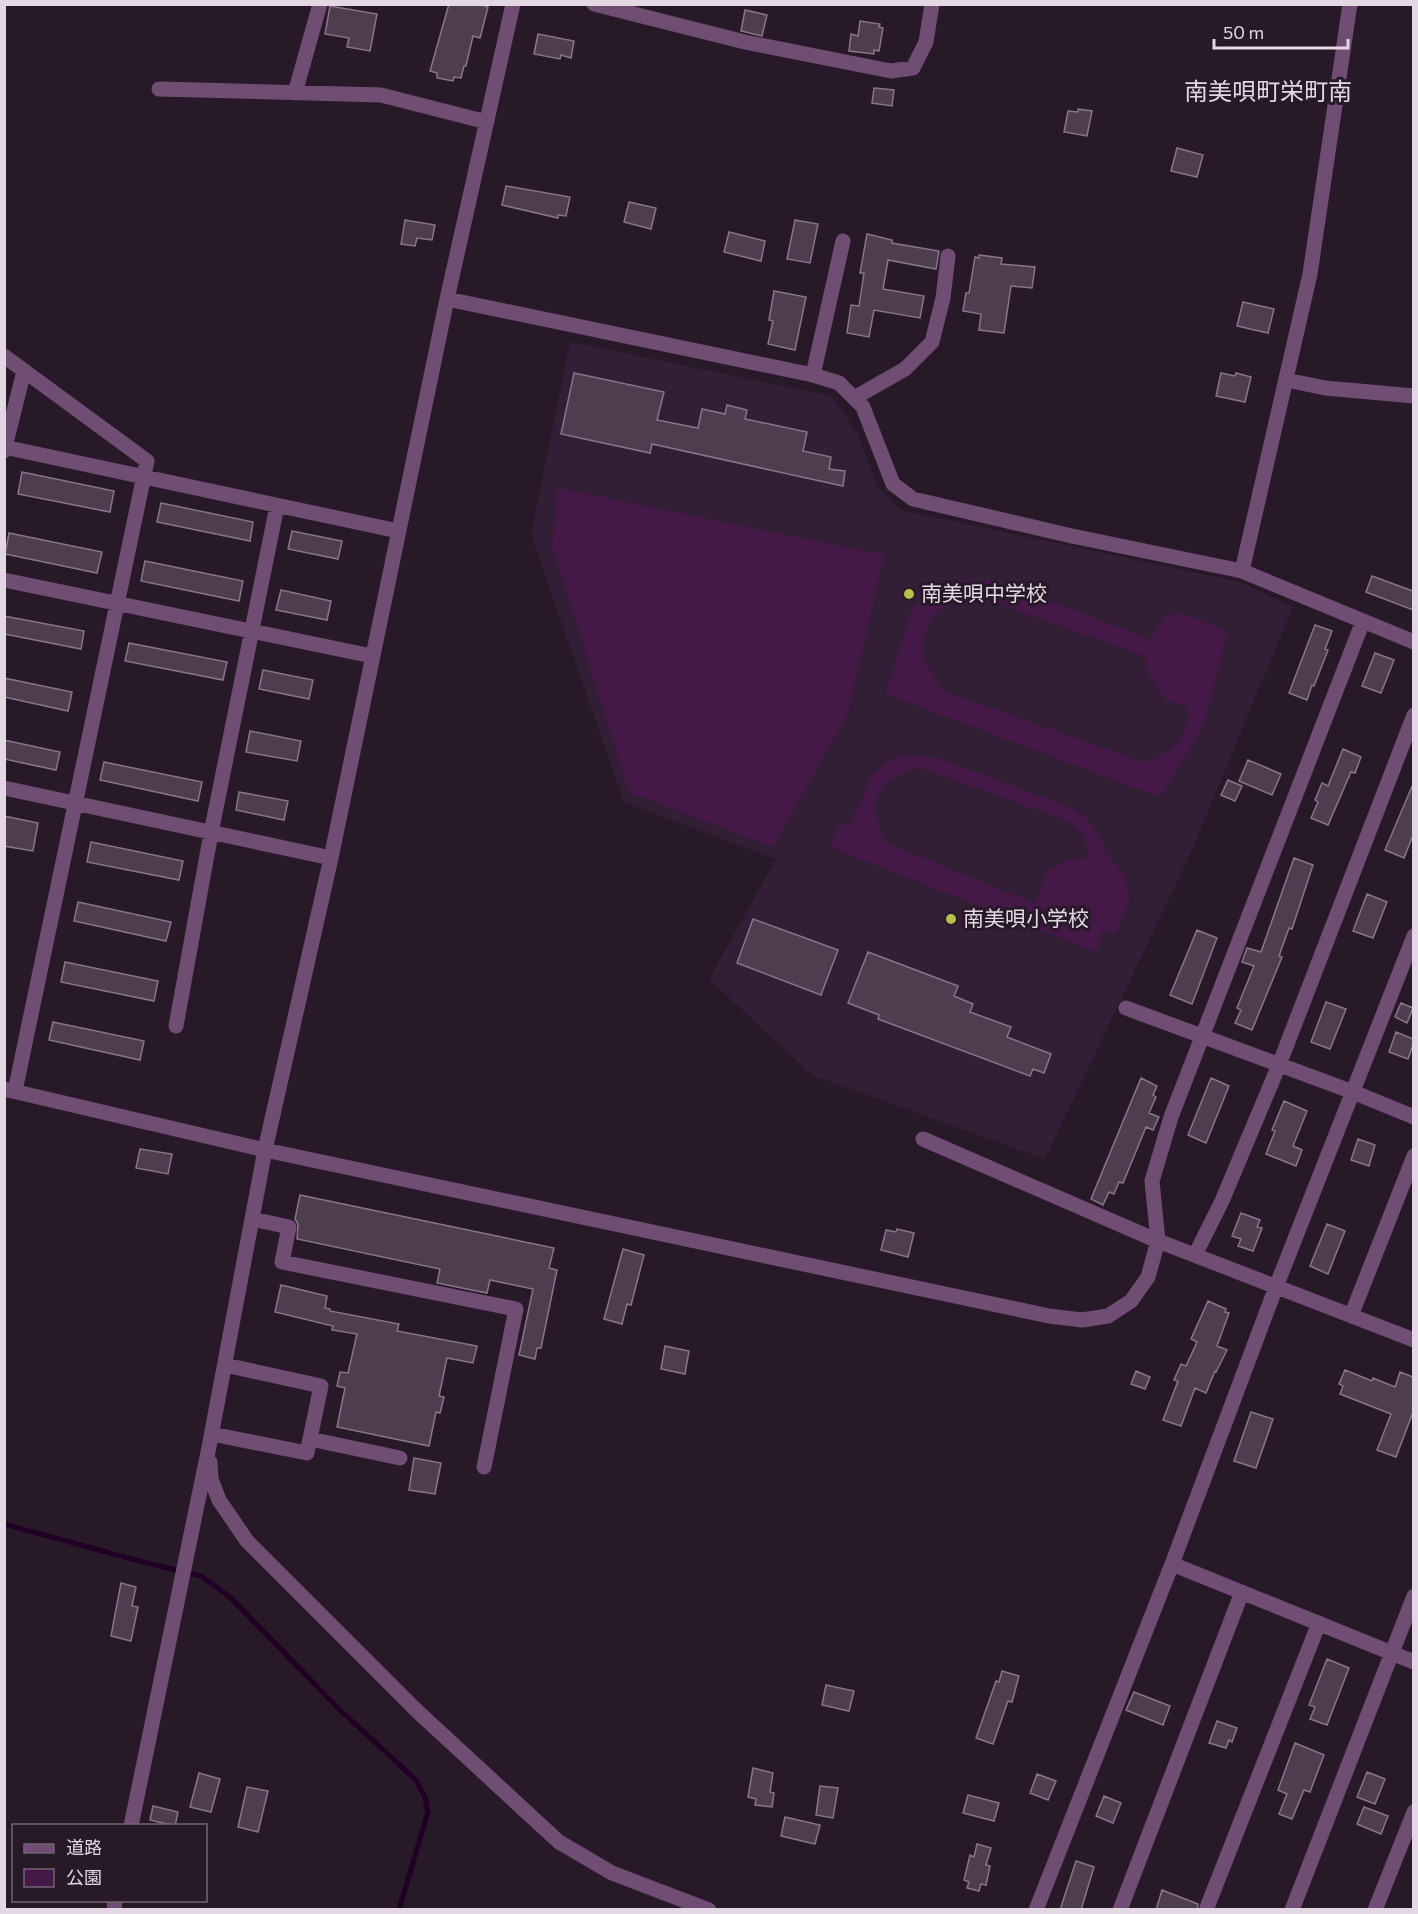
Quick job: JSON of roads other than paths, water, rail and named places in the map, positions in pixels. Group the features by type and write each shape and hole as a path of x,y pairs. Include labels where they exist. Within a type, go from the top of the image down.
{"street":[{"path":"295,93 320,4"},
{"path":"131,1824 211,1441 265,1150 330,858 447,299 513,4"},
{"path":"594,4 745,42 891,71 913,68 926,42 932,4"},
{"path":"1242,571 1310,274 1350,4"},
{"path":"159,89 381,95 487,122"},
{"path":"813,375 843,241"},
{"path":"854,398 905,369 932,342 943,298 948,256"},
{"path":"447,299 813,375 839,383 862,406 892,484 913,499 1072,536 1242,571 1413,642"},
{"path":"4,356 147,461 76,804 10,1090 265,1150 1027,1312 1082,1320 1108,1316 1131,1301 1148,1277 1158,1241 1152,1181 1171,1117 1363,621"},
{"path":"24,370 5,449 398,531"},
{"path":"1287,380 1325,387 1413,396"},
{"path":"176,1026 211,833 277,506"},
{"path":"4,580 372,656"},
{"path":"1195,1255 1222,1201 1279,1065 1413,715"},
{"path":"4,788 330,858"},
{"path":"1036,1910 1172,1564 1276,1287 1413,936"},
{"path":"1126,1008 1353,1092 1413,1117"},
{"path":"923,1139 1158,1241 1413,1340"},
{"path":"1351,1316 1413,1156"},
{"path":"252,1219 289,1227 282,1262 516,1309 484,1467"},
{"path":"211,1441 307,1453 321,1386 225,1365"},
{"path":"310,1438 399,1458"},
{"path":"211,1441 211,1479 219,1500 247,1541 416,1710 559,1842 612,1873 709,1910"},
{"path":"1172,1564 1413,1662"},
{"path":"1120,1910 1242,1592"},
{"path":"1292,1910 1413,1596"},
{"path":"1206,1910 1319,1623"},
{"path":"1375,1910 1413,1812"}],"waterway":[{"path":"4,1524 201,1576 230,1597 339,1709 416,1780 425,1797 428,1812 399,1910"}],"place":[{"name":"南美唄中学校","path":"909,594"},
{"name":"南美唄小学校","path":"951,919"}],"district":[{"name":"南美唄町栄町南","path":"1268,92"}]}
